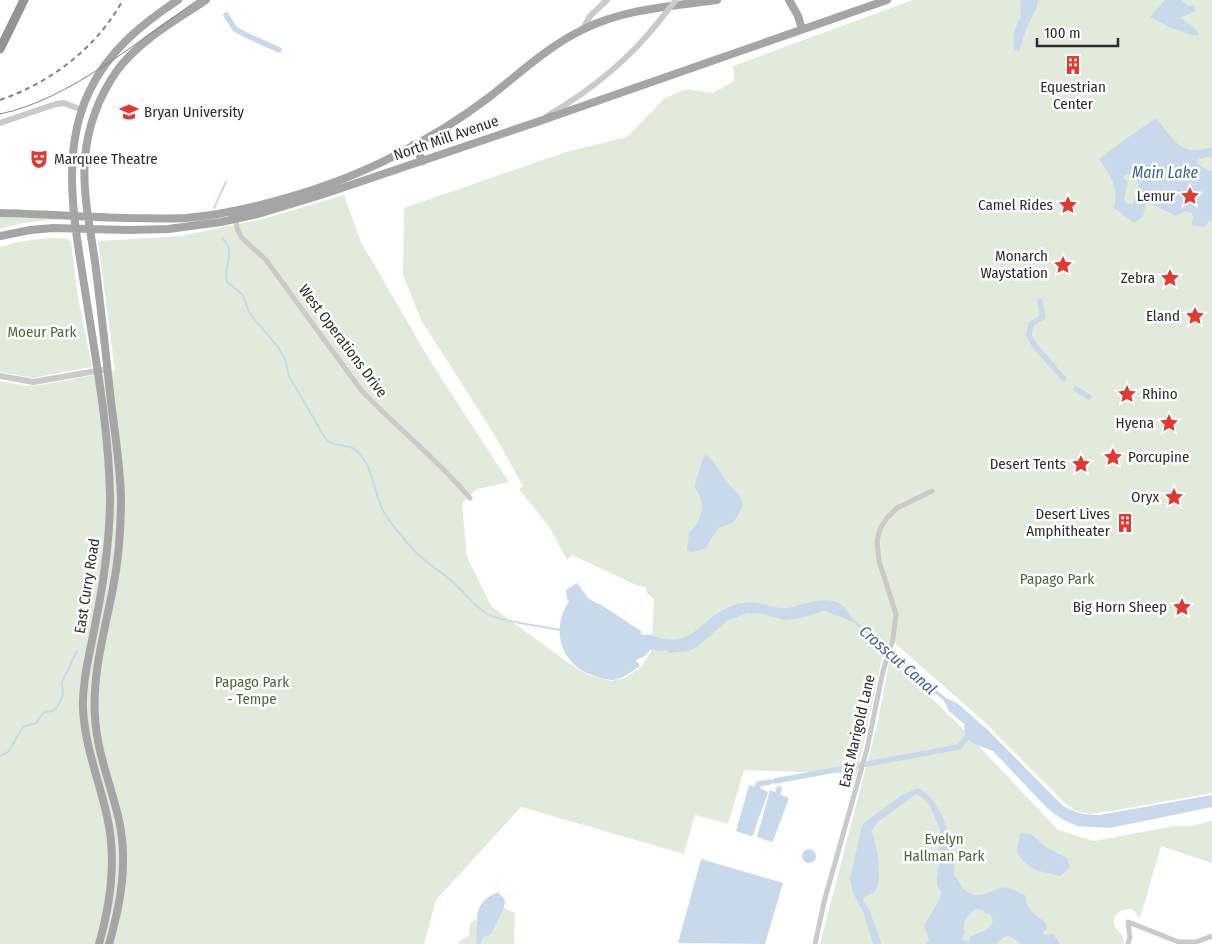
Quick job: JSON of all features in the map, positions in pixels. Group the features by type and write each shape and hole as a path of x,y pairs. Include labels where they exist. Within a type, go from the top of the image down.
{"highway":[{"path":"0,48 23,0"}],"main road":[{"name":"East Curry Road","path":"99,944 112,889 112,838 105,805 91,761 83,705 84,684 104,575 109,520 109,472 77,229 73,159 75,138 82,110 99,74 127,38 178,0"},
{"name":"East Curry Road","path":"109,944 122,890 123,850 118,818 98,740 94,705 97,668 114,584 120,538 120,473 89,217 85,173 87,145 95,112 108,86 127,59 144,43 206,0"},
{"name":"North Mill Avenue","path":"0,213 89,217 184,218 235,210 298,194 359,173 459,119 554,46 584,29 609,20 661,7 717,0"},
{"path":"789,0 798,16 802,29"},
{"name":"North Mill Avenue","path":"0,236 41,229 168,230 237,219 276,209 423,161 875,2 887,0"},
{"path":"413,145 423,161"}],"street":[{"path":"584,29 590,16 607,0"},
{"path":"537,122 581,95 606,76 633,52 676,0"},
{"path":"0,123 56,104 64,103 82,110"},
{"name":"West Operations Drive","path":"235,210 237,228 241,237 266,260 361,390 447,473 470,498"},
{"path":"0,376 34,382 108,369"},
{"name":"East Marigold Lane","path":"815,944 824,902 873,727 884,671 893,639 896,614 879,561 877,541 880,529 897,508 932,491"},
{"path":"1128,944 1130,937 1128,922 1179,942 1196,942 1212,936"}],"green space":[{"path":"913,0 1212,0 1212,793 1090,814 1076,811 1066,804 989,726 890,639 882,659 857,774 744,770 728,824 695,815 684,854 521,807 436,900 424,944 0,944 0,381 26,386 42,385 115,371 98,241 181,236 263,219 344,195 361,242 432,364 509,482 477,489 462,503 467,557 492,607 570,664 589,675 611,681 625,678 641,667 651,652 654,599 647,593 646,587 638,586 572,555 567,560 550,528 519,489 523,486 492,431 421,320 403,275 404,208 566,152 627,137 665,98 686,89 713,93 734,81 733,66"},
{"path":"0,217 58,219 23,223 0,229"},
{"name":"Moeur Park","path":"66,238 71,242 78,297 92,367 32,378 0,372 0,247 18,242"},
{"name":"Evelyn Hallman Park","path":"890,658 959,725 1058,830 1094,841 1212,821 1212,863 1161,846 1140,918 1132,909 1121,911 1115,915 1115,926 1123,938 1123,944 820,944 878,721"},
{"path":"504,908 515,913 514,944 481,944 483,937"},
{"path":"476,919 476,944 458,944 459,941 469,936 470,923"}],"water":[{"path":"1020,0 1038,0 1037,7 1027,27 1019,51 1014,50 1014,32 1021,16"},
{"path":"1165,0 1181,0 1187,5 1194,6 1196,11 1180,18 1199,33 1197,36 1173,29 1150,17"},
{"name":"Main Lake","path":"1156,118 1180,145 1194,150 1212,148 1212,156 1198,159 1197,164 1210,171 1212,170 1212,218 1204,227 1191,225 1192,213 1185,211 1176,216 1146,202 1143,217 1134,223 1114,208 1115,188 1099,159","holes":["1126,174 1135,176 1139,185 1133,204 1127,204 1124,199 1128,182 1123,178"]},
{"path":"704,455 712,460 726,481 740,496 743,506 734,522 719,528 706,548 690,552 687,550 689,533 698,521 702,507 695,486"},
{"name":"Crosscut Canal","path":"577,583 588,598 641,631 641,634 665,639 677,639 687,636 721,611 740,604 752,602 785,608 821,600 833,601 844,607 853,619 946,698 957,703 989,731 1067,808 1075,812 1099,815 1212,795 1212,807 1110,828 1077,826 1060,818 1047,808 993,751 974,744 965,736 964,724 949,711 944,701 853,622 824,611 801,618 784,620 763,614 747,613 727,621 697,647 689,651 669,653 666,650 651,649 645,656 636,660 640,666 624,676 613,680 598,677 575,666 562,647 560,625 569,601 566,590"},
{"path":"749,785 768,792 753,835 751,836 736,831"},
{"path":"918,788 937,807 947,830 954,861 954,875 964,889 973,895 977,895 1006,888 1026,896 1029,908 1045,922 1047,929 1043,932 1044,935 1053,934 1060,944 1021,944 1009,936 1002,938 997,944 926,944 929,940 924,925 939,901 941,892 937,885 940,829 929,804 916,794 878,822 871,831 877,852 879,880 874,892 864,897 863,901 869,909 881,942 881,944 873,944 864,914 853,893 850,878 862,826 902,795","holes":["976,909 983,910 985,914 990,914 992,923 987,929 970,937 969,942 963,940 967,917"]},
{"path":"770,790 789,798 772,842 757,837"},
{"path":"1020,833 1031,834 1046,847 1067,858 1070,868 1060,876 1031,867 1017,853"},
{"path":"806,849 812,849 816,856 812,863 806,863 802,859 802,853"},
{"path":"701,859 783,883 765,944 678,943"},
{"path":"498,892 505,900 504,908 491,934 483,937 481,944 476,944 477,920 480,907 489,896"}],"waterway":[{"path":"226,15 235,29 279,50"},
{"path":"214,208 226,182"},
{"path":"222,238 229,249 226,270 227,282 242,294 250,314 278,347 285,359 289,376 325,438 333,444 354,449 364,460 381,507 408,544 422,558 451,580 477,606 492,616 560,630"},
{"path":"1040,301 1043,317 1031,324 1029,335 1034,345 1064,379"},
{"path":"1076,389 1089,397"},
{"path":"0,756 8,752 23,727 36,723 44,712 53,711 57,707 63,695 62,682 77,651"},
{"path":"775,781 959,747 970,733"},
{"path":"758,787 758,784 770,782"},
{"path":"778,793 779,789"}],"tram line":[{"path":"0,114 26,107 78,82 128,50 198,0"}],"railway":[{"path":"0,100 37,84 71,61 100,33 123,0"}],"place":[{"name":"Equestrian Center","path":"1073,65"},
{"name":"Bryan University","path":"129,112"},
{"name":"Marquee Theatre","path":"39,159"},
{"name":"Lemur","path":"1190,196"},
{"name":"Camel Rides","path":"1068,205"},
{"name":"Monarch Waystation","path":"1063,265"},
{"name":"Zebra","path":"1170,278"},
{"name":"Eland","path":"1195,316"},
{"name":"Rhino","path":"1127,394"},
{"name":"Hyena","path":"1169,423"},
{"name":"Porcupine","path":"1113,457"},
{"name":"Desert Tents","path":"1081,464"},
{"name":"Oryx","path":"1174,497"},
{"name":"Desert Lives Amphitheater","path":"1125,523"},
{"name":"Big Horn Sheep","path":"1182,607"}],"park label":[{"name":"Papago Park","path":"1057,579"},
{"name":"Papago Park - Tempe","path":"252,690"}]}
